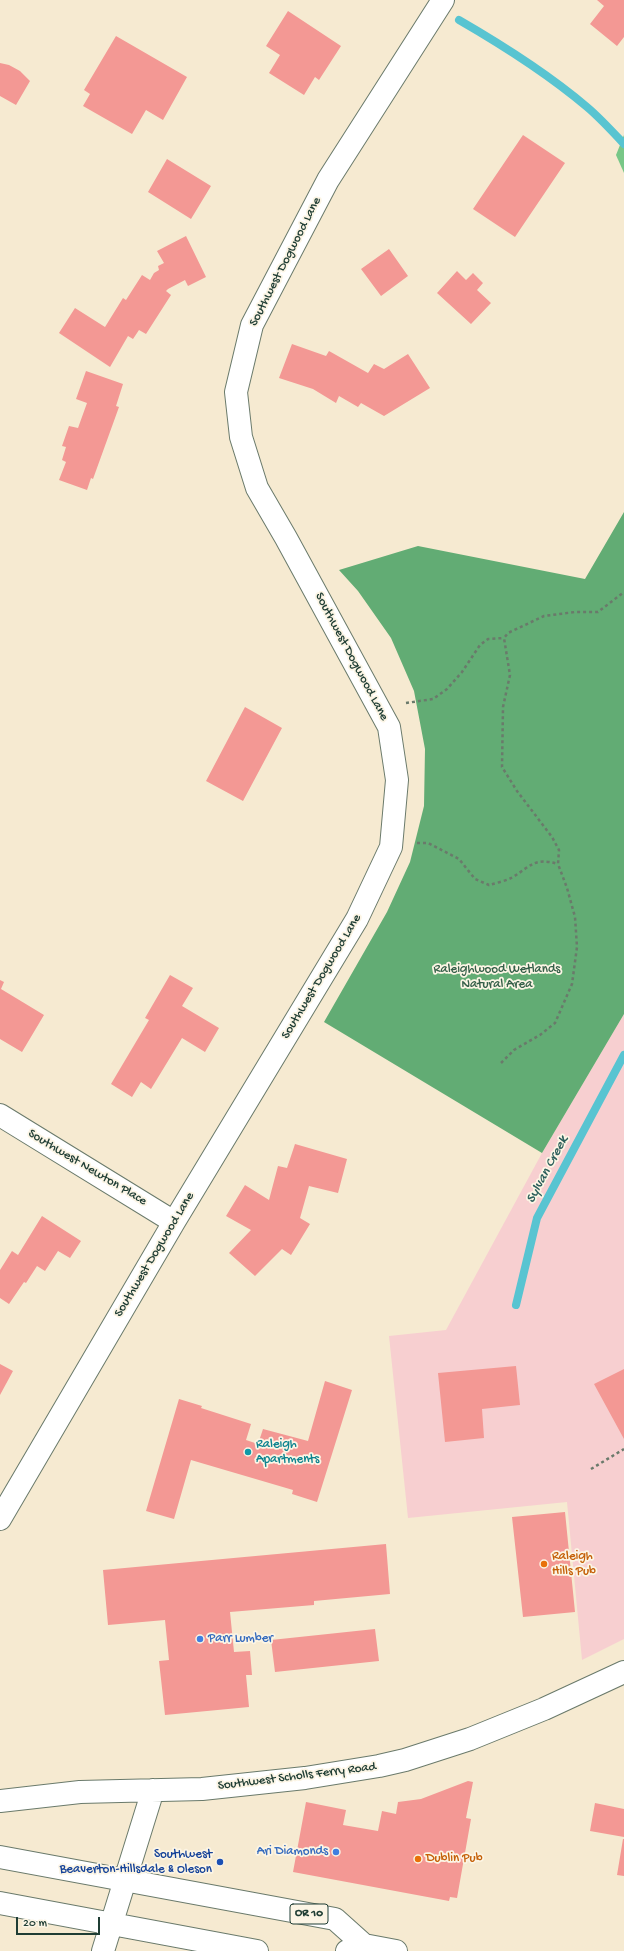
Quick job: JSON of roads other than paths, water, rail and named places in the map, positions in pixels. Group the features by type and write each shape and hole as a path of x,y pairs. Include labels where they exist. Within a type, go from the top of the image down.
{"street":[{"name":"Southwest Dogwood Lane","path":"0,1519 174,1222 357,919 391,847 397,780 389,727 286,538 257,488 241,437 236,392 252,325 328,180 443,0"},
{"name":"Southwest Newton Place","path":"0,1115 174,1222"},
{"name":"Southwest Scholls Ferry Road","path":"0,1801 80,1792 202,1789 305,1778 377,1767 405,1760 470,1739 531,1714 624,1672"},
{"path":"103,1951 153,1790"},
{"name":"OR 10","path":"0,1857 335,1919 356,1948 396,1951"},
{"path":"0,1903 257,1951"}],"waterway":[{"path":"459,20 541,71 592,111 624,144"},
{"name":"Sylvan Creek","path":"516,1305 537,1218 624,1055"}],"place":[{"name":"Raleigh Apartments","path":"248,1452"},
{"name":"Raleigh Hills Pub","path":"544,1564"},
{"name":"Parr Lumber","path":"200,1639"},
{"name":"Ari Diamonds","path":"336,1852"},
{"name":"Dublin Pub","path":"418,1859"},
{"name":"Southwest Beaverton-Hillsdale & Oleson","path":"220,1862"}],"park label":[{"name":"Raleighwood Wetlands Natural Area","path":"497,978"}]}
